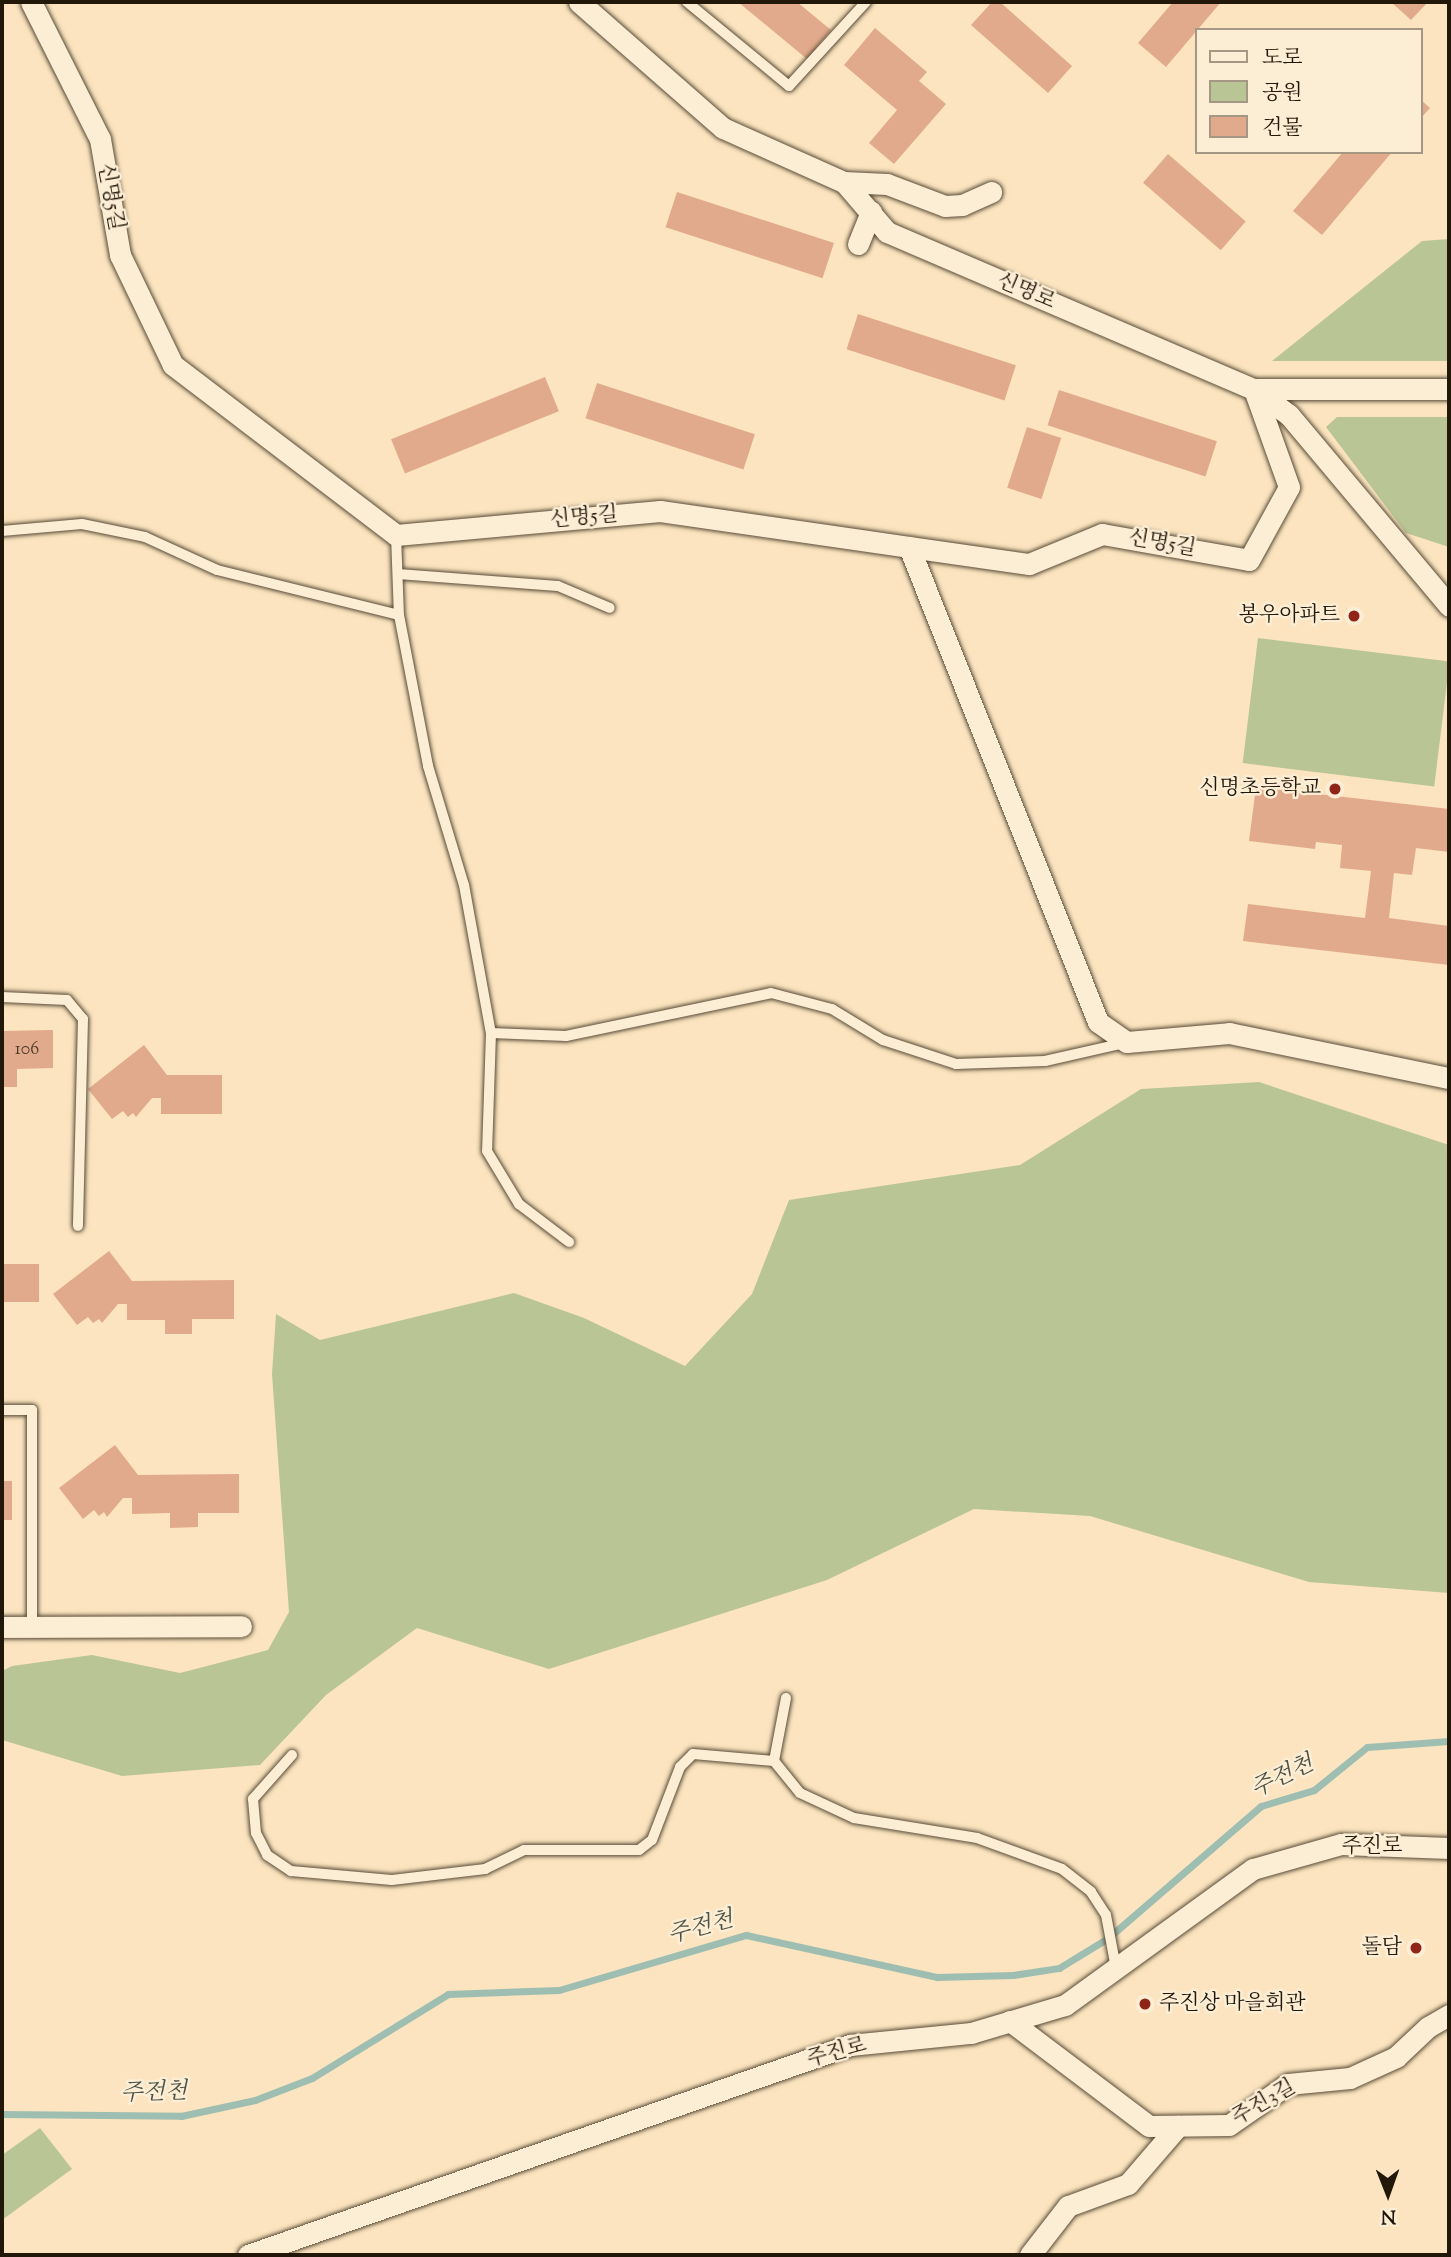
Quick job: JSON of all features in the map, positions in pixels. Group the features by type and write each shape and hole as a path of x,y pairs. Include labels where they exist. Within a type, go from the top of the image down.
{"street":[{"name":"신명5길","path":"31,2 100,139 120,255 173,365 396,535 660,511 1028,564 1102,534 1249,560 1289,487 1254,390"},
{"name":"신명로","path":"579,2 723,128 844,182 887,232 1254,390 1289,415 1449,606"},
{"path":"844,182 887,184 945,206 961,205 991,192"},
{"path":"858,244 871,211"},
{"path":"1254,390 1449,389"},
{"path":"909,547 1098,1021 1127,1042 1229,1033 1449,1078"},
{"path":"2,1627 241,1626"},
{"name":"주진로","path":"248,2255 849,2045 971,2033 1065,2005 1114,1960 1254,1869 1341,1844 1449,1848"},
{"name":"주진3길","path":"1010,2021 1149,2126 1178,2126 1229,2125 1288,2084 1350,2078 1396,2057 1428,2027 1449,2015"},
{"path":"1030,2255 1068,2206 1128,2184 1178,2126"}],"lane":[{"path":"687,2 789,86 866,2"},
{"path":"2,531 82,524 145,537 217,570 399,615"},
{"path":"396,535 399,615 428,766 464,884 491,1033 487,1151 519,1204 569,1242"},
{"path":"398,574 558,586 610,608"},
{"path":"491,1033 566,1036 771,993 832,1009 883,1040 956,1064 1045,1061 1127,1042"},
{"path":"2,997 67,1000 83,1018 78,1226"},
{"path":"2,1410 32,1410 32,1627"},
{"path":"774,1760 786,1698"},
{"path":"292,1755 253,1799 256,1833 267,1855 291,1871 392,1880 485,1869 524,1850 639,1850 652,1840 680,1767 693,1754 774,1760 800,1793 828,1809 855,1818 977,1838 1062,1869 1091,1892 1107,1920 1114,1960"}],"green space":[{"path":"1449,239 1449,361 1272,361 1422,241"},
{"path":"1337,417 1449,417 1449,547 1406,533 1326,427"},
{"path":"1258,638 1449,661 1434,787 1243,763"},
{"path":"1259,1082 1449,1145 1449,1593 1309,1582 1090,1516 974,1509 827,1580 549,1669 417,1628 326,1695 260,1765 122,1776 2,1740 2,1671 12,1666 92,1655 180,1673 268,1650 289,1612 272,1374 276,1314 320,1340 514,1293 584,1318 685,1366 752,1294 789,1200 1020,1165 1141,1089"},
{"path":"40,2128 72,2169 2,2220 2,2155"}],"building":[{"path":"738,2 797,2 831,30 807,59"},
{"path":"992,2 1000,2 1072,66 1048,93 971,25"},
{"path":"1173,2 1221,2 1199,28 1196,28 1196,32 1166,67 1138,43"},
{"path":"1391,2 1428,2 1411,20"},
{"path":"875,28 927,72 919,81 946,104 894,164 869,143 897,110 844,65"},
{"path":"1423,102 1430,108 1423,116"},
{"path":"1168,154 1246,222 1221,250 1143,183"},
{"path":"1341,154 1390,154 1322,235 1293,211"},
{"path":"677,192 834,243 822,278 666,227"},
{"path":"858,314 1016,365 1004,400 847,349"},
{"path":"545,377 559,411 405,473 391,439"},
{"path":"597,383 755,434 743,469 586,418"},
{"path":"1059,390 1217,441 1205,476 1048,425"},
{"path":"1027,427 1061,438 1041,499 1007,488"},
{"path":"1256,787 1449,809 1449,852 1416,848 1412,875 1394,873 1389,918 1449,926 1449,965 1243,941 1248,904 1365,918 1371,871 1340,868 1342,845 1316,842 1315,849 1249,841"},
{"path":"53,1030 53,1068 17,1069 17,1087 2,1087 2,1031"},
{"path":"144,1045 167,1075 222,1075 222,1114 161,1114 161,1098 152,1098 136,1117 133,1113 128,1117 123,1111 112,1119 88,1089"},
{"path":"109,1251 132,1281 234,1280 234,1319 192,1319 192,1334 165,1334 165,1320 127,1320 127,1304 118,1304 102,1323 99,1319 93,1323 88,1317 77,1325 53,1294"},
{"path":"2,1264 39,1264 39,1302 2,1302"},
{"path":"115,1445 138,1475 239,1474 239,1513 198,1513 198,1527 170,1528 170,1513 132,1514 132,1498 123,1498 107,1517 104,1512 99,1516 94,1510 83,1519 59,1488"},
{"path":"2,1481 12,1481 12,1520 2,1520"}],"waterway":[{"name":"주전천","path":"2,2114 181,2116 255,2100 312,2078 448,1994 559,1990 746,1935 937,1977 1013,1975 1059,1968 1108,1938 1261,1806 1314,1790 1367,1747 1449,1741"}],"place":[{"name":"봉우아파트","path":"1354,616"},
{"name":"신명초등학교","path":"1335,789"},
{"name":"돌담","path":"1416,1948"},
{"name":"주진상 마을회관","path":"1145,2004"}]}
